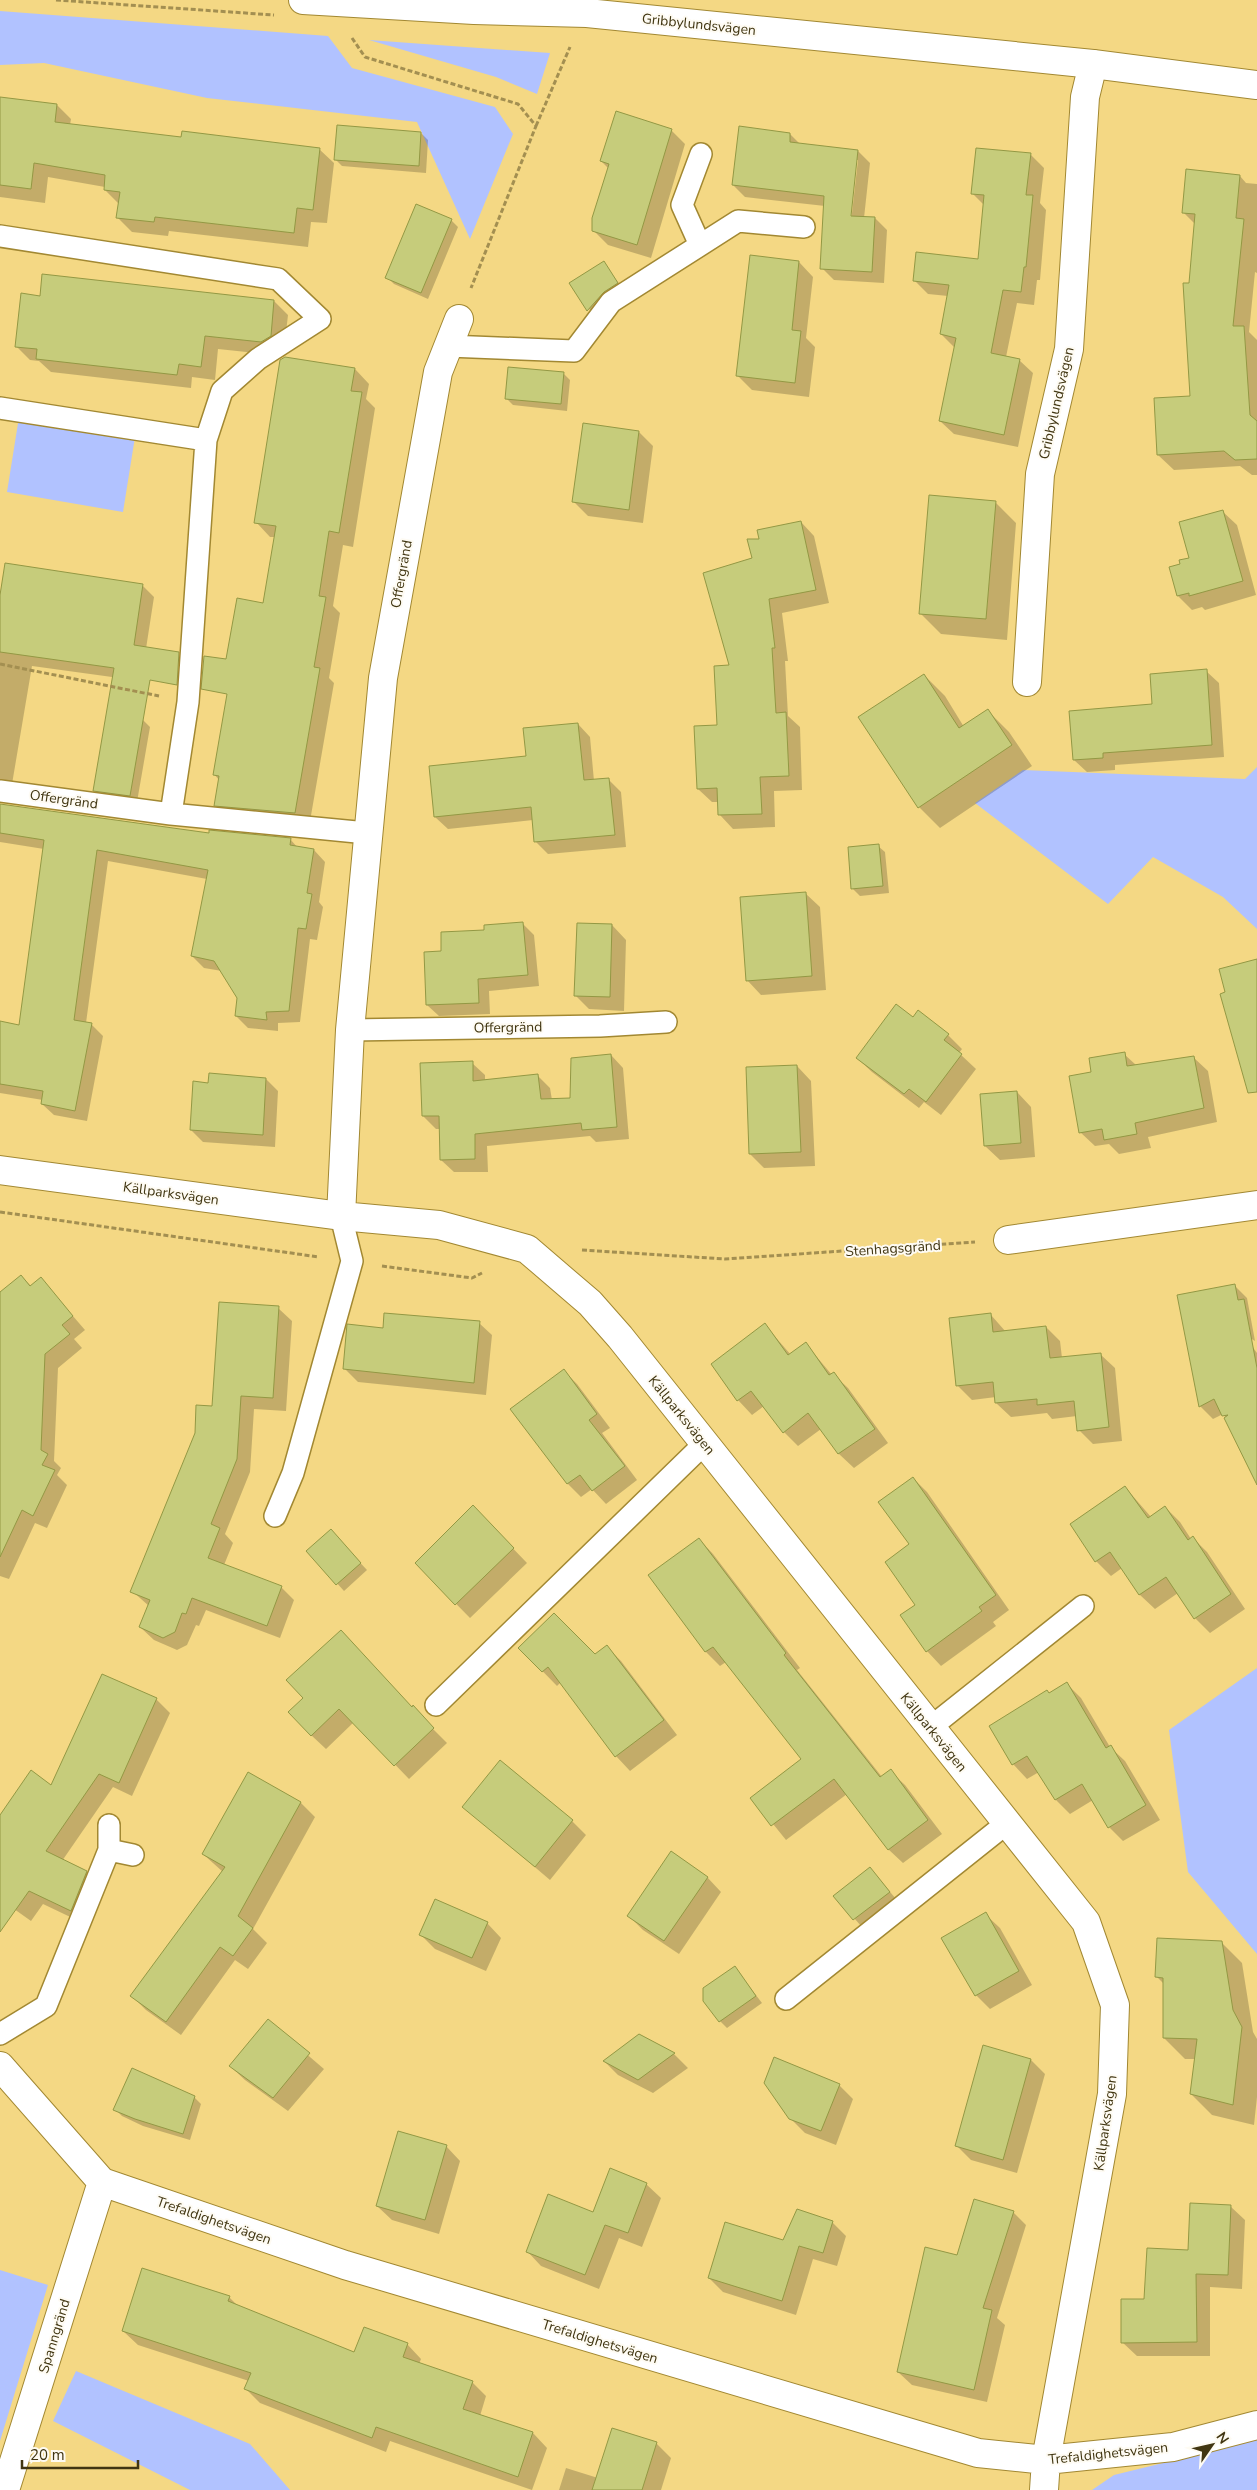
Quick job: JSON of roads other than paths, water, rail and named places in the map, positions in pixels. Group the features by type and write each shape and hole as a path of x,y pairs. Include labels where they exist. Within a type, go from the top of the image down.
{"street":[{"name":"Gribbylundsvägen","path":"304,0 474,10 587,6 1093,64 1257,85"},
{"name":"Gribbylundsvägen","path":"1027,682 1040,474 1069,348 1085,97 1093,64"},
{"name":"Offergränd","path":"342,1216 350,1030 382,678 438,372 459,319"},
{"name":"Källparksvägen","path":"0,1170 342,1216 439,1225 527,1249 590,1303 1086,1922 1115,2005 1112,2094 1046,2460 1044,2490"},
{"path":"1008,1240 1257,1205"},
{"name":"Trefaldighetsvägen","path":"0,2066 102,2182 345,2265 968,2450 1046,2460 1173,2447 1257,2426"},
{"name":"Spanngränd","path":"5,2490 102,2182"}],"lane":[{"path":"700,245 682,204 701,154"},
{"path":"448,346 574,351 611,302 738,221 804,228"},
{"path":"0,236 278,279 320,319 258,359 222,391 206,440 188,702 171,814"},
{"path":"0,408 206,440"},
{"name":"Offergränd","path":"0,790 171,814 367,833"},
{"name":"Offergränd","path":"350,1030 600,1026 666,1022"},
{"path":"275,1516 293,1472 352,1261 342,1216"},
{"path":"436,1705 704,1444"},
{"path":"931,1727 1083,1606"},
{"path":"786,1999 1007,1823"},
{"path":"0,2034 46,2006 109,1850 109,1824"},
{"path":"109,1850 133,1855"}]}
